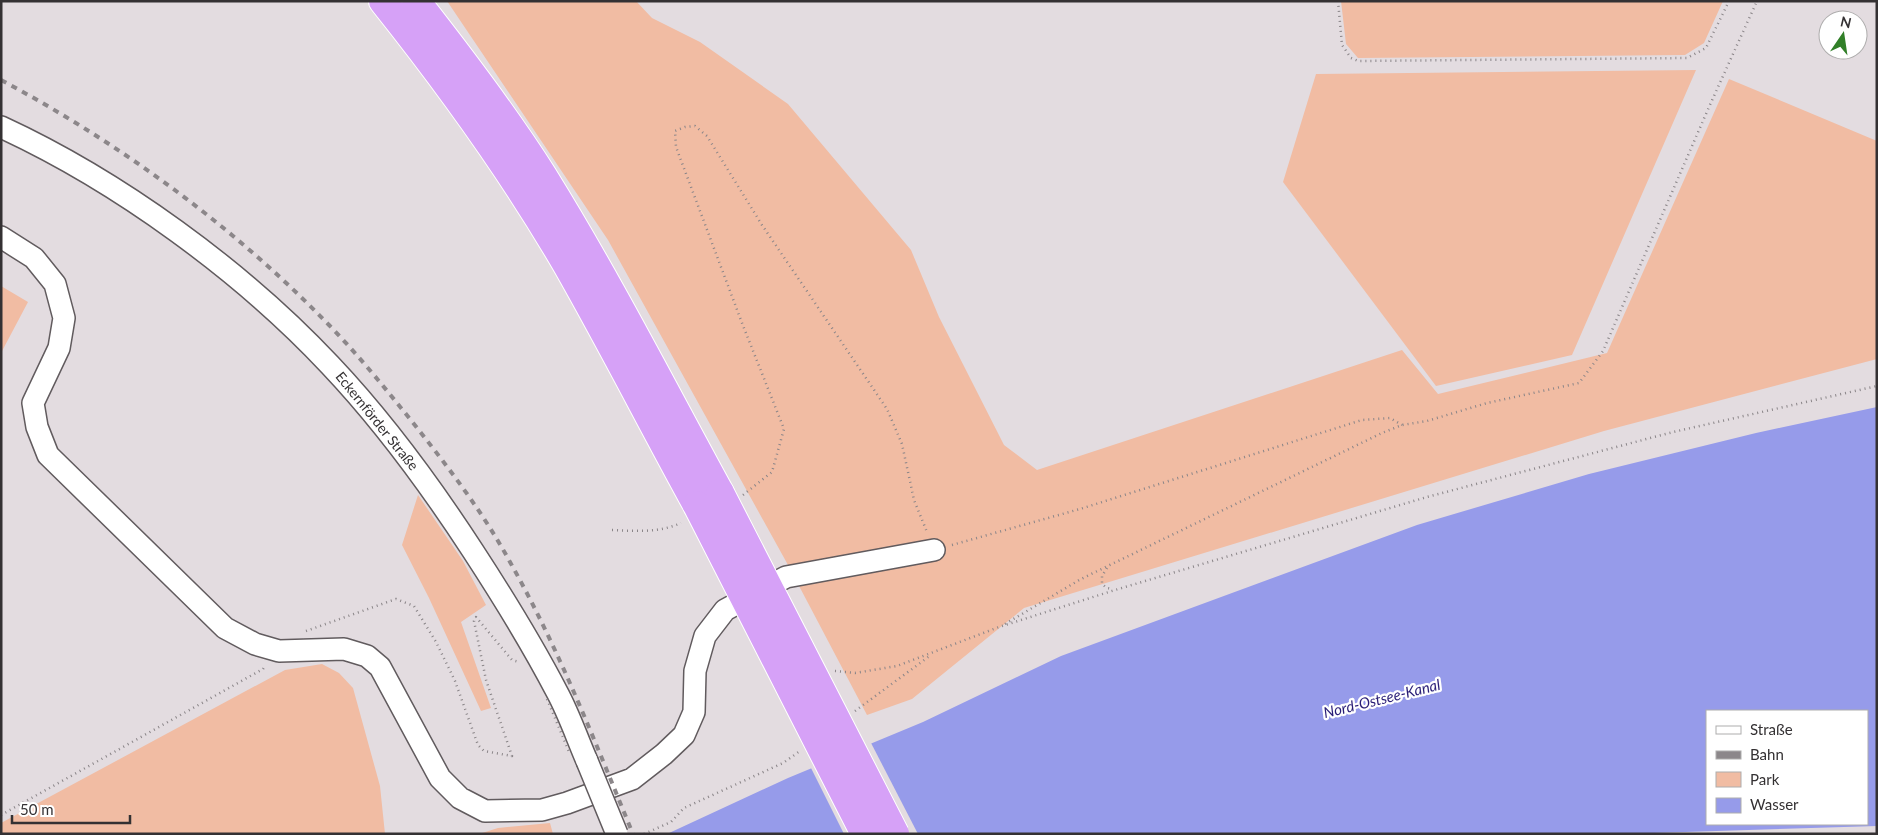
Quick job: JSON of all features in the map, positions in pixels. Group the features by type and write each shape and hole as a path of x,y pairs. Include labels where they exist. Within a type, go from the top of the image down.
{"highway":[{"path":"383,1 469,114 504,165 561,256 710,504 895,834"},
{"path":"416,1 474,78 542,174 587,250 710,504 865,834"}],"street":[{"name":"Eckernförder Straße","path":"5,129 114,189 165,223 213,259 271,308 330,364 372,412 442,504 490,577 540,659 558,694 617,834"},
{"path":"1,237 34,258 55,284 64,318 59,348 33,403 37,427 48,455 225,628 255,644 279,651 344,648 367,656 380,667 440,778 460,798 484,811 542,810 567,803 632,779 664,754 684,735 694,712 695,671 705,636 725,610 786,578 934,550"}],"path":[{"path":"1338,1 1342,45 1351,58 1358,61 1687,58 1706,48 1729,1"},
{"path":"999,627 1081,579 1382,433 1402,425 1427,421 1487,403 1579,383 1603,350 1709,107 1758,1"},
{"path":"612,530 646,531 672,527 710,504 772,472 784,429 676,147 675,131 684,127 695,126 707,136 762,225 887,408 902,444 914,500 934,550 1080,509 1362,420 1390,418 1402,425"},
{"path":"826,670 855,674 897,666 999,627 1115,590 1427,497 1673,432 1877,386"},
{"path":"1108,566 1102,576 1102,584 1107,588 1115,590"},
{"path":"1,815 263,669 291,636 396,600 414,606 436,642 455,682 478,745 484,751 512,756 486,680 474,621 476,617 512,660 530,664 540,659"},
{"path":"852,713 936,651"},
{"path":"644,834 671,822 684,808 782,763 806,746"}],"green space":[{"path":"447,1 636,1 652,18 700,42 788,104 911,250 939,317 1004,445 1037,470 1402,350 1438,394 1607,353 1729,79 1877,141 1877,359 1604,431 1024,608 912,699 867,715 788,565 608,240"},
{"path":"1341,1 1723,1 1704,43 1685,55 1358,58 1346,44"},
{"path":"1696,70 1572,355 1436,386 1283,182 1316,74"},
{"path":"1,286 28,302 1,353"},
{"path":"418,495 463,561 486,605 461,622 491,708 481,711 429,598 402,545"},
{"path":"322,664 339,673 353,688 380,786 385,834 1,834 1,823 285,670"},
{"path":"550,823 553,834 479,834 498,828"}],"water":[{"name":"Nord-Ostsee-Kanal","path":"1877,407 1877,826 1622,834 667,834 788,778 923,722 1061,656 1417,525 1589,474 1756,433"}],"pier":[{"path":"870,741 918,834 844,834 810,766"}],"railway":[{"path":"1,80 90,132 132,160 215,221 293,289 341,337 375,376 455,477 510,562 545,628 633,834"}]}
